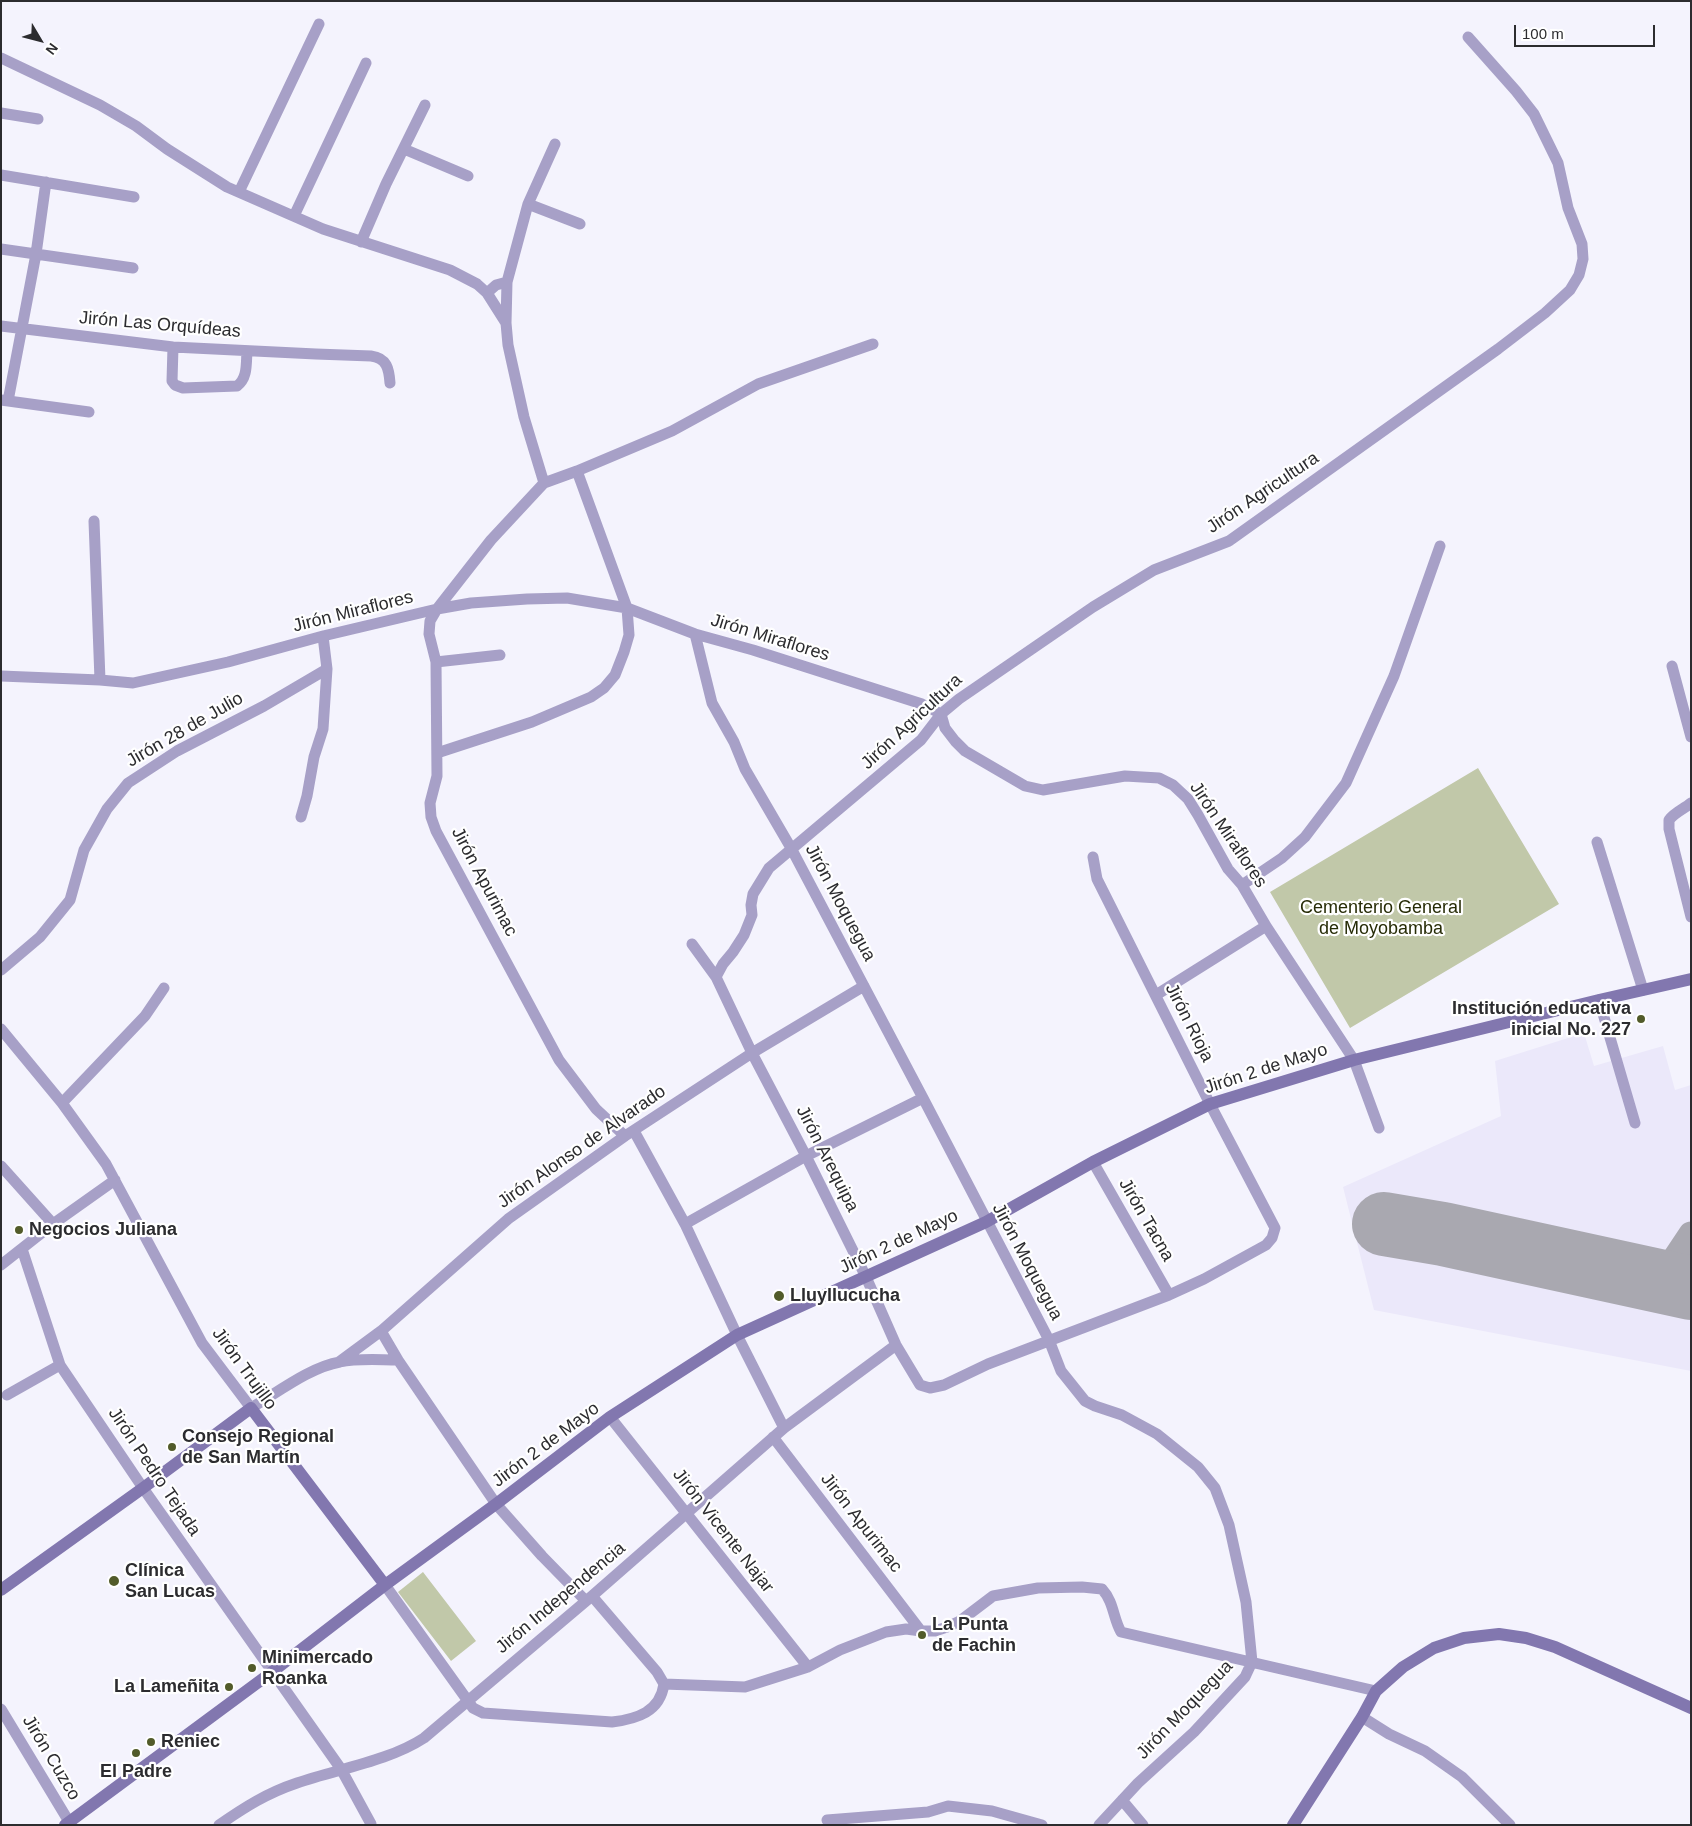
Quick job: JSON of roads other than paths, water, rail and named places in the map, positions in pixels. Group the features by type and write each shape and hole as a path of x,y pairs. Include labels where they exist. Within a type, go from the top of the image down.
{"main road":[{"name":"Jirón 2 de Mayo","path":"68,1824 610,1417 738,1335 986,1222 1094,1162 1210,1104 1354,1060 1691,979"},
{"name":"Jirón Alonso de Alvarado","path":"1,1590 251,1408"},
{"name":"Jirón Trujillo","path":"251,1408 385,1585"},
{"path":"1293,1825 1362,1717 1376,1691 1403,1667 1434,1648 1464,1638 1500,1634 1526,1638 1555,1648 1691,1708"}],"street":[{"path":"239,192 319,24"},
{"name":"Jirón Agricultura","path":"716,977 744,935 752,915 753,894 770,868 791,848 838,811 921,740 942,714 979,684 1093,606 1154,570 1229,541 1498,349 1545,313 1570,290 1579,275 1584,259 1582,244 1568,208 1558,163 1534,114 1468,36"},
{"path":"1,58 100,105 136,126 167,149 227,187 323,229 450,270 477,284 487,293 506,324"},
{"path":"294,216 366,63"},
{"path":"361,242 425,105"},
{"path":"1,113 38,119"},
{"path":"556,144 528,204 507,282 506,324 508,345 524,417 544,483 672,431 758,384 873,344"},
{"path":"404,149 468,176"},
{"path":"1,175 134,197"},
{"path":"46,182 36,254 5,401 89,412"},
{"path":"528,204 580,224"},
{"path":"1,249 133,268"},
{"path":"487,293 496,285 507,282"},
{"name":"Jirón Las Orquídeas","path":"1,326 173,347 376,356 386,364 390,372 390,383"},
{"path":"173,347 172,380 176,385 183,388 237,386 242,382 244,376 247,351"},
{"path":"437,752 532,722 591,697 604,688 615,675 629,635 627,608 577,471"},
{"name":"Jirón Apurimac","path":"544,483 491,540 437,609 430,621 429,634 436,662 437,752 437,776 430,803 432,817 436,830 559,1060 596,1109 630,1134 685,1224 784,1428"},
{"path":"94,521 100,680"},
{"path":"1242,885 1282,858 1305,837 1346,783 1394,676 1440,546"},
{"name":"Jirón Miraflores","path":"1,676 133,683 228,662 323,636 437,609 481,602 567,598 627,608 695,634 864,684 922,704 942,714 945,728 965,751 1025,786 1043,790 1124,776 1159,778 1173,784 1188,799 1228,869 1242,885 1266,926 1354,1060 1378,1128"},
{"name":"Jirón Moquegua","path":"695,634 712,704 734,742 745,769 791,848 924,1098 986,1222 1049,1340 1061,1371 1085,1401 1122,1414 1157,1434 1198,1467 1215,1488 1230,1525 1246,1602 1252,1662 1245,1677 1236,1688 1099,1825"},
{"path":"300,817 307,796 314,756 323,729 327,669 323,636"},
{"path":"436,662 500,655"},
{"path":"1672,666 1691,737"},
{"name":"Jirón 28 de Julio","path":"1,970 40,937 70,900 84,850 107,809 128,783 176,751 264,706 327,669"},
{"path":"1691,802 1685,808 1672,815 1669,820 1669,829 1691,917"},
{"path":"1597,842 1642,990"},
{"name":"Jirón Rioja","path":"1093,857 1097,879 1210,1104 1275,1228 1272,1238 1266,1245 1169,1295"},
{"path":"1156,996 1266,926"},
{"name":"Jirón Arequipa","path":"692,944 716,977 752,1053 866,1277 896,1344 920,1384 930,1388 944,1385 988,1364 1049,1340"},
{"name":"Jirón Alonso de Alvarado","path":"339,1362 381,1331 508,1219 630,1134 752,1053 864,986"},
{"path":"62,1103 145,1016 164,988"},
{"path":"1599,1000 1635,1123"},
{"name":"Jirón Trujillo","path":"1,1029 62,1103 106,1164 202,1343 251,1408"},
{"path":"685,1224 806,1156 924,1098"},
{"name":"Jirón Tacna","path":"1094,1162 1169,1295"},
{"path":"1,1166 53,1224"},
{"path":"1,1265 53,1224 115,1180"},
{"name":"Jirón Pedro Tejada","path":"22,1249 60,1365 143,1488 341,1769 371,1824"},
{"path":"1049,1340 1169,1295"},
{"path":"381,1331 398,1360 496,1504 542,1556 589,1599 657,1672 664,1684 744,1687 808,1667 840,1650 886,1632 906,1629 935,1631 960,1621 993,1596 1038,1588 1082,1587 1102,1589 1109,1596 1116,1624 1121,1632 1376,1691"},
{"name":"Jirón Independencia","path":"219,1825 255,1800 295,1783 399,1752 412,1746 589,1599 773,1437 896,1344"},
{"name":"Jirón Alonso de Alvarado","path":"251,1408 301,1378 339,1362 398,1360"},
{"path":"7,1395 60,1365"},
{"name":"Jirón Vicente Najar","path":"610,1417 808,1667"},
{"name":"Jirón Apurimac","path":"773,1437 921,1631"},
{"name":"Jirón Trujillo","path":"385,1585 473,1708 483,1714 612,1722 630,1720 657,1704 663,1693 664,1684"},
{"name":"Jirón Cuzco","path":"1,1709 68,1824"},
{"path":"1362,1717 1389,1734 1425,1752 1462,1777 1510,1825"},
{"path":"1122,1800 1143,1825"},
{"path":"827,1820 928,1812 948,1806 992,1811 1042,1825"}],"place":[{"name":"Institución educativa inicial No. 227","path":"1641,1019"},
{"name":"Negocios Juliana","path":"19,1230"},
{"name":"Lluyllucucha","path":"779,1296"},
{"name":"Consejo Regional de San Martín","path":"172,1447"},
{"name":"Clínica San Lucas","path":"114,1581"},
{"name":"La Punta de Fachin","path":"922,1635"},
{"name":"Minimercado Roanka","path":"252,1668"},
{"name":"La Lameñita","path":"229,1687"},
{"name":"Reniec","path":"151,1742"},
{"name":"El Padre","path":"136,1753"}],"park label":[{"name":"Cementerio General de Moyobamba","path":"1381,918"}]}
